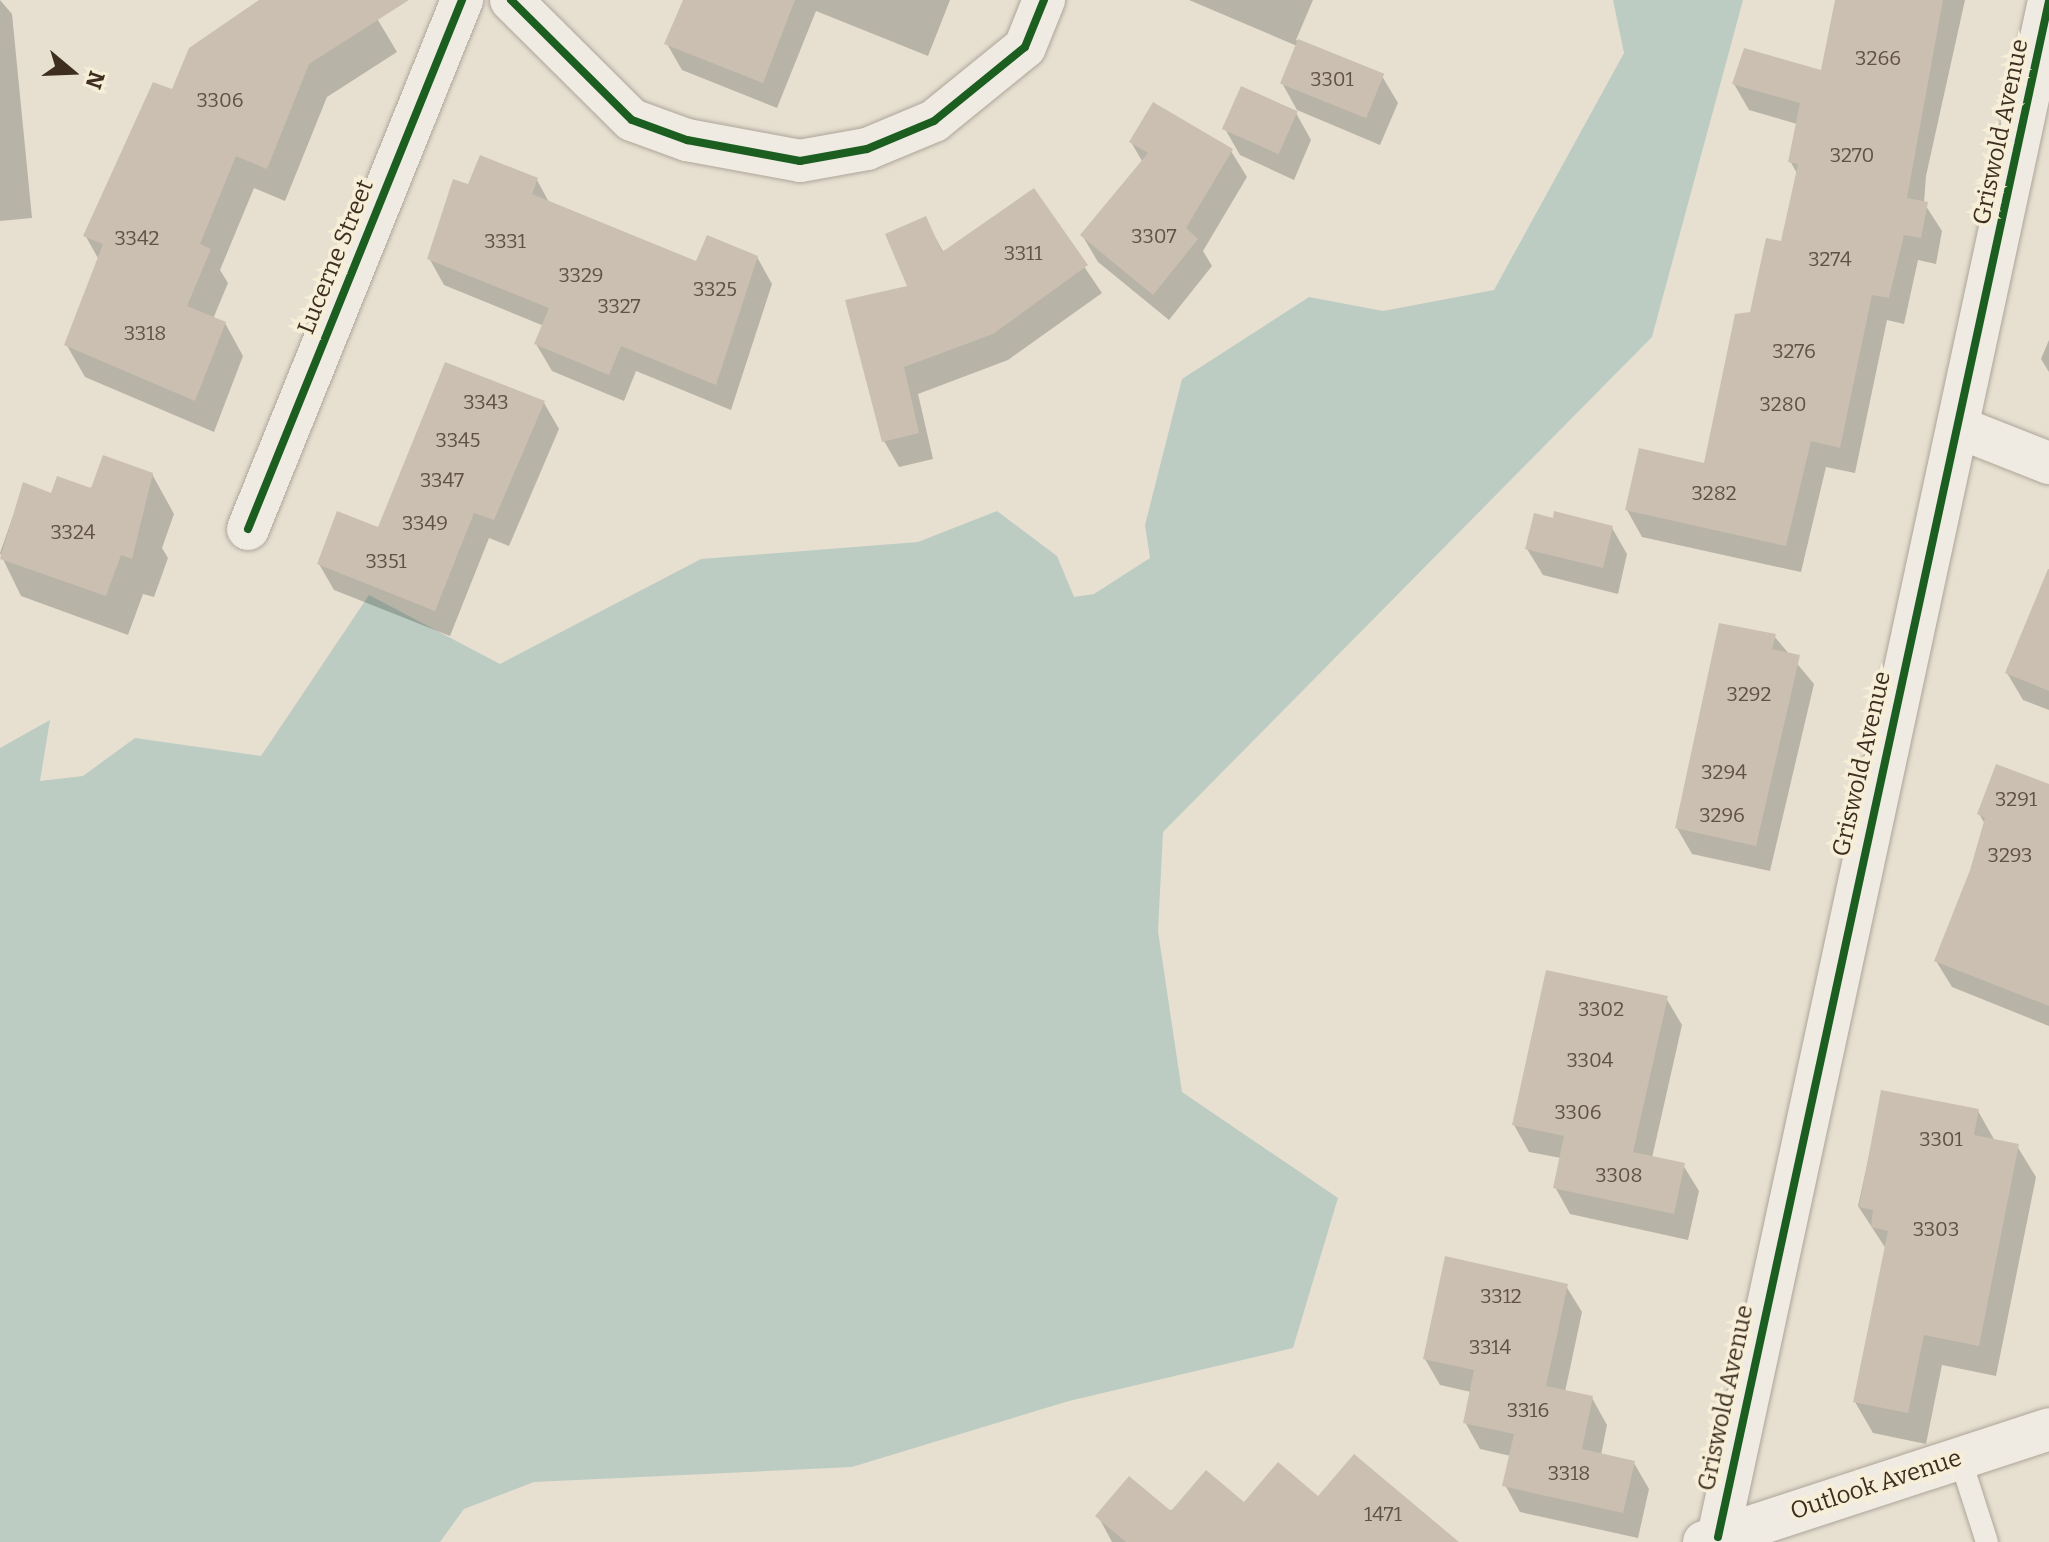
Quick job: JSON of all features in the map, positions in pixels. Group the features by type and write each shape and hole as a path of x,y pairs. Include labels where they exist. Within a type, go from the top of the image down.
{"street":[{"name":"Lucerne Street","path":"248,529 462,0"},
{"path":"511,0 632,120 687,140 800,161 867,149 934,121 1025,47 1044,0"},
{"name":"Griswold Avenue","path":"1711,1540 1838,956 1960,428 2049,1"},
{"path":"1960,428 2049,463"},
{"name":"Outlook Avenue","path":"1711,1540 2049,1429"}],"lane":[{"path":"1960,1458 1987,1542"}],"shaded area":[{"path":"1613,0 1743,0 1652,337 1163,832 1158,931 1182,1092 1338,1198 1293,1348 1069,1401 852,1467 534,1482 464,1509 440,1542 0,1542 0,748 50,720 40,781 83,776 135,738 261,756 369,595 500,664 701,559 918,542 997,511 1057,556 1074,597 1094,594 1150,558 1145,525 1182,379 1309,297 1383,311 1494,290 1624,53"}],"building":[{"path":"259,0 409,0 309,64 267,169 236,156 200,244 211,249 187,306 226,322 195,401 64,345 103,244 83,236 153,82 172,89 189,48"},
{"path":"683,0 795,0 763,83 664,44"},
{"path":"1835,0 1943,0 1907,198 1928,202 1921,238 1904,235 1889,298 1872,295 1840,448 1811,441 1786,546 1625,510 1639,448 1704,463 1735,314 1750,312 1766,238 1781,241 1798,164 1788,162 1800,103 1732,84 1744,48 1821,70"},
{"path":"1298,39 1384,74 1366,118 1280,84"},
{"path":"1241,86 1298,111 1279,154 1222,129"},
{"path":"1153,102 1233,149 1186,228 1198,239 1153,295 1080,235 1148,153 1129,142"},
{"path":"480,155 538,178 532,194 696,261 707,235 758,256 716,385 621,346 609,375 534,344 549,308 427,259 453,179 468,184"},
{"path":"1034,188 1088,265 993,334 904,367 919,433 882,442 845,300 907,286 885,234 926,216 942,252"},
{"path":"445,362 545,401 494,520 474,513 435,611 317,564 337,511 378,527"},
{"path":"103,455 153,473 132,559 121,555 106,596 0,559 23,482 51,493 57,476 91,488"},
{"path":"1554,511 1613,526 1603,568 1525,549 1534,513 1553,518"},
{"path":"2049,569 2049,691 2005,673"},
{"path":"1719,623 1776,634 1772,649 1800,655 1756,846 1675,828"},
{"path":"1996,764 2049,784 2049,1006 1934,961 1970,870 1985,818 1977,814"},
{"path":"1546,970 1668,996 1633,1152 1685,1163 1674,1214 1553,1188 1564,1136 1512,1125"},
{"path":"1881,1090 1979,1109 1974,1135 2019,1144 1979,1346 1924,1335 1908,1413 1853,1402 1888,1231 1871,1227 1873,1210 1859,1207"},
{"path":"1445,1256 1568,1284 1546,1386 1593,1396 1582,1449 1635,1461 1623,1513 1502,1486 1514,1434 1463,1423 1474,1370 1423,1359"},
{"path":"1354,1454 1459,1542 1126,1542 1095,1516 1129,1476 1171,1511 1206,1470 1244,1502 1278,1462 1318,1496"}],"cycle path":[{"path":"248,529 462,0"},
{"path":"511,0 632,120 687,140 800,161 867,149 934,121 1025,47 1044,0"},
{"path":"1718,1537 2049,1"}]}
